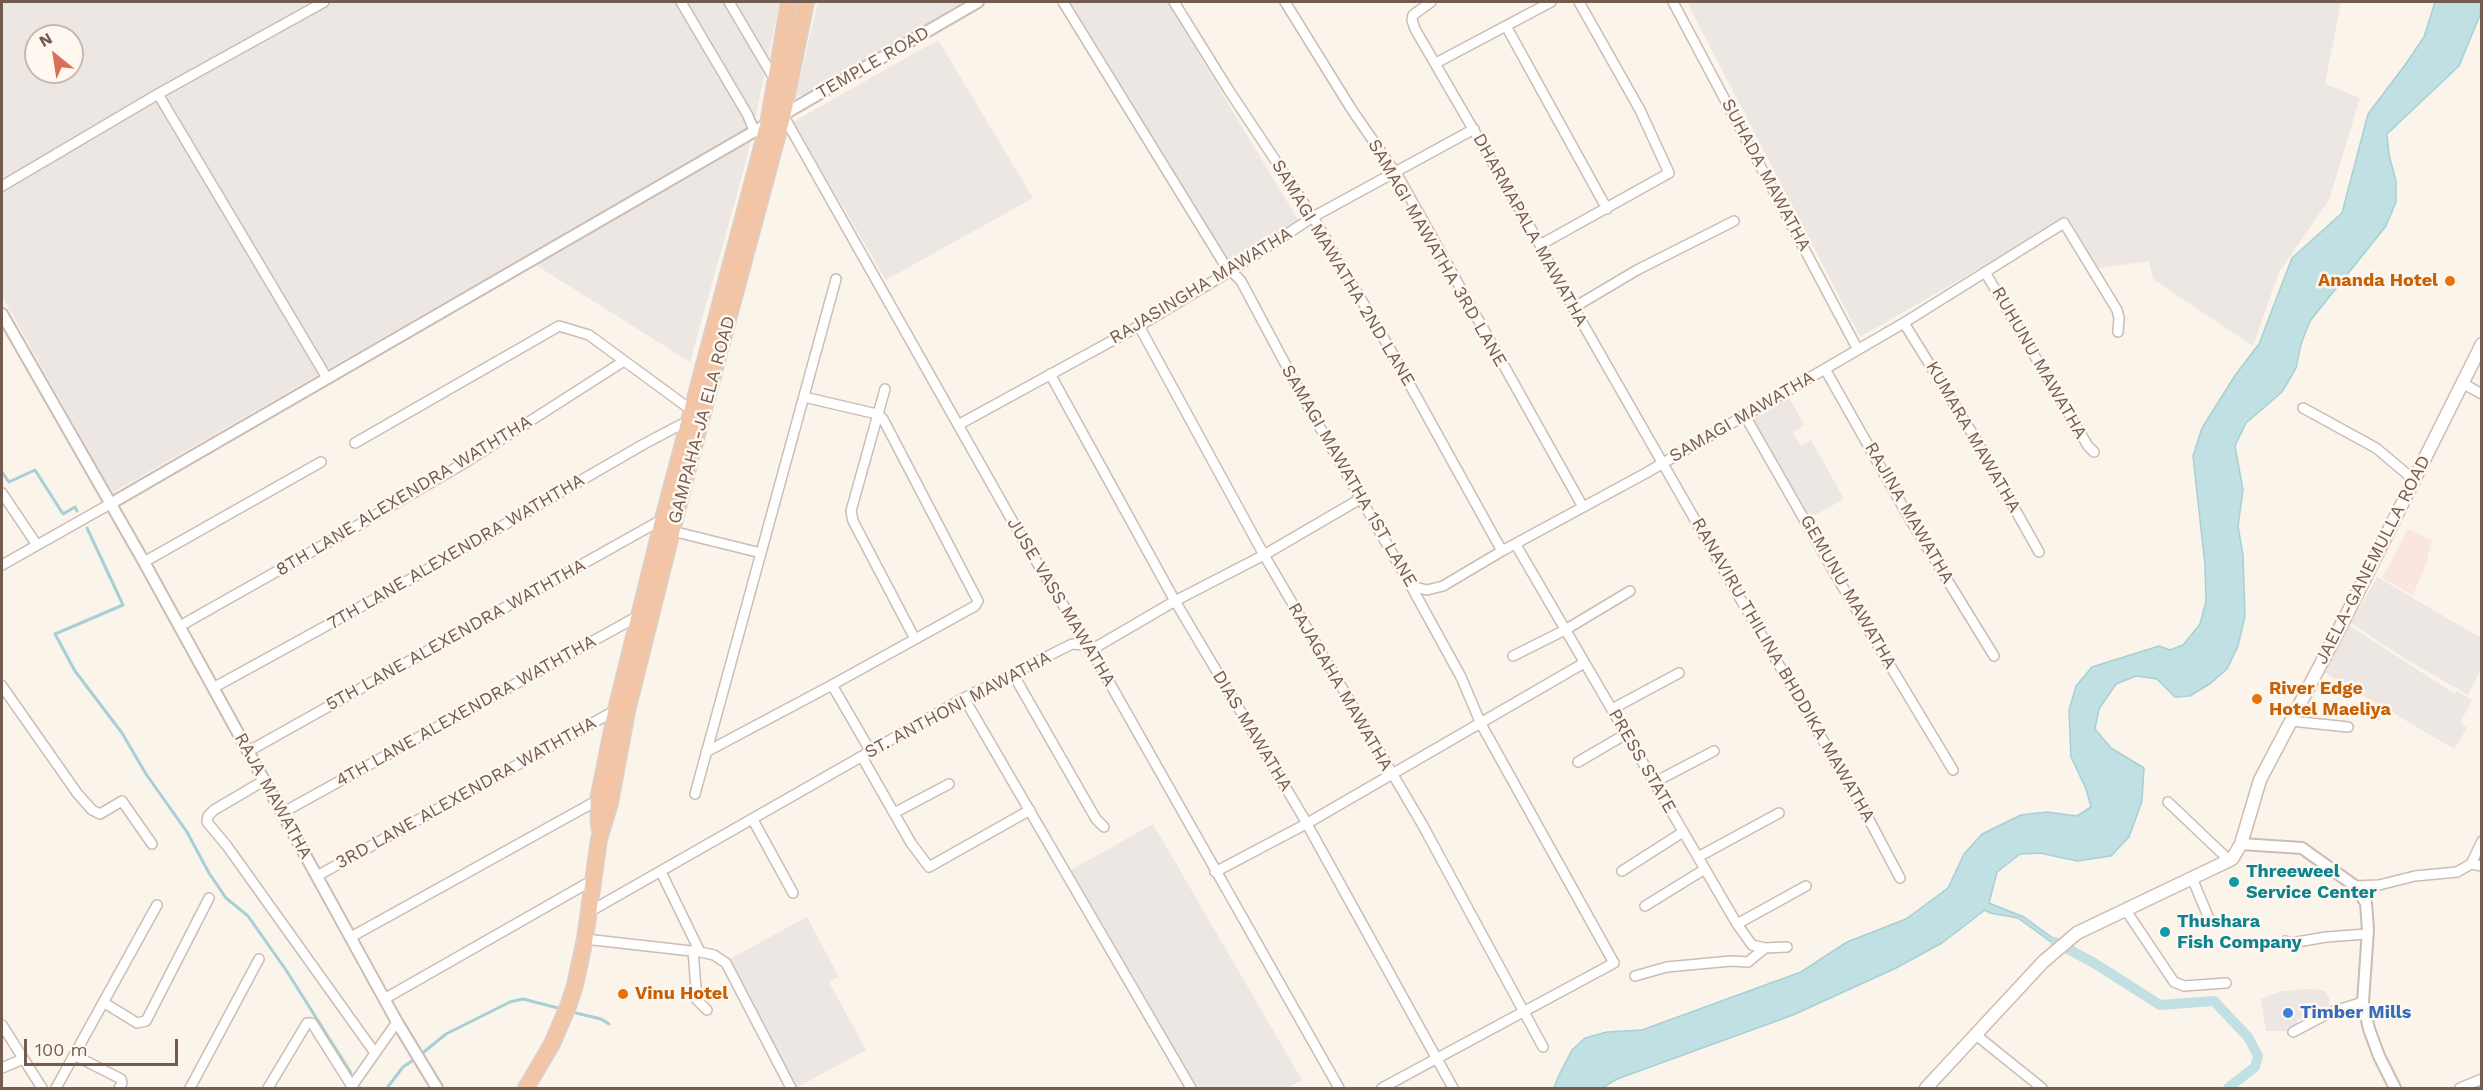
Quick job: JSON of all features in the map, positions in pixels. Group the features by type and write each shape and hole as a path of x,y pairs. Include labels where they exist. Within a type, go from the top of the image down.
{"highway":[{"name":"GAMPAHA-JA ELA ROAD","path":"696,418 761,128 776,81 789,2"},
{"name":"GAMPAHA-JA ELA ROAD","path":"599,839 598,800 616,710 645,615 696,418 783,115 806,2"},
{"name":"GAMPAHA-JA ELA ROAD","path":"526,1089 552,1044 569,1004 585,939 599,839 610,804 645,615"}],"main road":[{"name":"JAELA-GANEMULLA ROAD","path":"2230,861 2241,844 2255,792 2481,344"},
{"path":"1926,1089 2060,946 2077,933 2230,861"}],"street":[{"path":"2,186 158,94 324,2"},
{"path":"681,2 747,114 761,128"},
{"path":"729,2 776,81"},
{"name":"TEMPLE ROAD","path":"110,504 978,2"},
{"name":"SAMAGI MAWATHA 1ST LANE","path":"1064,2 1223,262 1241,281 1360,499 1461,677 1481,724 1614,963 1523,1011"},
{"name":"SAMAGI MAWATHA 2ND LANE","path":"1174,2 1228,89 1313,217 1390,349 1502,551"},
{"name":"SAMAGI MAWATHA 3RD LANE","path":"1285,2 1352,110 1394,171 1583,507"},
{"name":"DHARMAPALA MAWATHA","path":"1431,2 1419,9 1412,20 1540,245 1573,308 1664,462"},
{"path":"1436,63 1551,2"},
{"path":"1540,245 1670,173 1640,110 1579,2"},
{"name":"SUHADA MAWATHA","path":"1673,2 1858,350"},
{"path":"1506,26 1607,209"},
{"path":"158,94 327,378"},
{"name":"JUSE VASS MAWATHA","path":"783,115 1022,538 1091,650 1339,1089"},
{"name":"RAJASINGHA MAWATHA","path":"958,425 1139,326 1233,270 1313,217 1474,129"},
{"path":"1573,308 1637,270 1734,221"},
{"name":"SAMAGI MAWATHA","path":"1411,586 1427,590 1443,586 1858,350 2064,223 2117,310 2118,332"},
{"name":"RUHUNU MAWATHA","path":"1985,272 2088,446 2094,452"},
{"path":"695,794 836,279"},
{"name":"RAJA MAWATHA","path":"2,314 180,626 386,998 397,1022 437,1089"},
{"name":"KUMARA MAWATHA","path":"1904,323 1966,423 2039,552"},
{"path":"355,443 559,326 589,335 696,418"},
{"name":"RAJAGAHA MAWATHA","path":"1139,326 1264,555 1422,824 1543,1047"},
{"name":"8TH LANE ALEXENDRA WATHTHA","path":"180,626 466,462 624,361"},
{"name":"RAJINA MAWATHA","path":"1825,369 1911,521 1994,656"},
{"name":"DIAS MAWATHA","path":"1050,374 1175,602 1306,824 1438,1058 1453,1089"},
{"path":"2462,383 2481,394"},
{"path":"885,389 851,511 853,521 915,639"},
{"path":"706,752 975,606 978,601 883,419 877,414 804,397"},
{"path":"2303,408 2376,448 2414,480"},
{"name":"GEMUNU MAWATHA","path":"1744,414 1841,584 1953,770"},
{"name":"7TH LANE ALEXENDRA WATHTHA","path":"213,688 415,576 644,444 696,418"},
{"path":"144,562 321,462"},
{"name":"RANAVIRU THILINA BHDDIKA MAWATHA","path":"1664,462 1734,588 1865,812 1900,878"},
{"path":"2,493 37,545"},
{"path":"1091,650 1264,555 1360,499"},
{"path":"2,565 110,504"},
{"path":"668,525 761,553"},
{"name":"5TH LANE ALEXENDRA WATHTHA","path":"249,751 668,525"},
{"name":"PRESS STATE","path":"1516,545 1737,924 1752,945 1765,948"},
{"path":"1513,656 1565,630 1630,591"},
{"name":"4TH LANE ALEXENDRA WATHTHA","path":"282,813 645,615"},
{"name":"ST. ANTHONI MAWATHA","path":"589,912 964,698 1072,644 1085,645 1091,650"},
{"path":"1215,872 1306,824 1584,663"},
{"path":"1612,709 1679,673"},
{"path":"1013,674 1096,819 1104,827"},
{"path":"832,685 894,813 911,843 929,867 1030,810"},
{"path":"2,686 77,793 92,810 100,814 122,801 152,844"},
{"path":"964,698 1191,1089"},
{"name":"3RD LANE ALEXENDRA WATHTHA","path":"317,876 616,710"},
{"path":"2291,721 2348,728"},
{"path":"1578,762 1626,734"},
{"path":"1655,782 1714,751"},
{"path":"265,780 214,810 208,816 207,822 227,846 375,1053"},
{"path":"894,813 949,784"},
{"path":"351,937 598,800"},
{"path":"2168,802 2230,861"},
{"path":"1698,857 1779,813"},
{"path":"753,820 793,893"},
{"path":"1622,870 1683,832"},
{"path":"2355,886 2379,885 2415,876 2457,872 2470,864 2481,841"},
{"path":"2241,844 2267,848 2292,846 2302,848 2355,886 2366,903 2367,934 2363,1002 2369,1029 2391,1088"},
{"path":"2470,864 2481,866"},
{"path":"1645,906 1704,869"},
{"path":"661,872 697,951 697,1000 707,1010"},
{"path":"2192,878 2210,921 2218,923"},
{"path":"386,998 593,880"},
{"path":"1737,924 1806,886"},
{"path":"104,1002 137,1023 146,1021 209,898"},
{"path":"56,1089 157,905"},
{"path":"2125,909 2174,982 2184,986 2226,983"},
{"path":"2285,941 2291,944 2326,937 2367,934"},
{"path":"585,939 697,951 714,955 726,963 791,1089"},
{"path":"1635,976 1667,967 1731,961 1748,963 1765,948 1787,947"},
{"path":"190,1089 260,958"},
{"path":"2293,1032 2331,1012 2363,1002"},
{"path":"1382,1089 1523,1011"},
{"path":"268,1089 307,1023 312,1023 352,1087 397,1022"},
{"path":"2,1025 42,1089"},
{"path":"1976,1035 2042,1089"},
{"path":"74,1055 121,1079 119,1089"},
{"path":"2,1068 23,1059"},
{"path":"2460,1089 2481,1079"}],"shaded area":[{"path":"2,2 780,2 746,162 690,362 523,257 112,493 2,296"},
{"path":"818,2 976,2 810,97 796,95"},
{"path":"1070,2 1167,2 1300,223 1228,266"},
{"path":"1687,2 2341,2 2325,84 2360,98 2329,200 2279,272 2253,346 2153,279 2149,261 2094,269 2064,220 1860,337"},
{"path":"938,40 1033,198 886,280 793,122"},
{"path":"1789,397 1804,425 1793,433 1801,445 1811,440 1844,499 1808,519 1751,419"},
{"path":"2408,529 2432,540 2427,562 2413,595 2382,578"},
{"path":"2377,577 2481,638 2481,669 2468,695 2404,658 2351,623"},
{"path":"2347,624 2455,694 2457,691 2472,700 2460,723 2467,728 2454,749 2322,671"},
{"path":"1153,824 1302,1080 1287,1088 1198,1088 1071,870"},
{"path":"807,917 839,977 829,982 866,1050 796,1088 726,961"},
{"path":"2310,989 2325,991 2329,997 2329,1011 2311,1019 2297,1019 2299,1028 2290,1031 2266,1031 2261,999 2282,991"}],"water":[{"path":"2435,2 2481,2 2480,15 2459,66 2387,134 2389,155 2396,181 2396,202 2386,226 2310,321 2301,344 2296,368 2282,392 2246,423 2235,446 2243,490 2238,526 2243,555 2245,616 2238,646 2227,669 2211,683 2190,696 2175,697 2157,679 2136,676 2116,684 2099,709 2095,729 2111,748 2144,768 2142,801 2129,837 2111,856 2077,861 2040,853 2020,854 1997,872 1989,903 2024,917 2057,941 2055,945 2018,918 1985,910 1942,943 1896,968 1793,1015 1617,1079 1602,1088 1554,1088 1572,1050 1585,1038 1607,1032 1642,1030 1801,972 1847,942 1906,919 1948,888 1964,854 1982,834 2021,815 2047,812 2077,816 2091,807 2086,789 2071,757 2069,710 2076,686 2092,667 2159,646 2170,650 2183,645 2200,624 2206,601 2205,565 2193,456 2202,428 2236,374 2259,344 2292,258 2342,213 2368,114 2424,37"}],"waterway":[{"path":"2,472 9,482 35,470 63,514 75,507 77,511"},
{"path":"87,528 123,605 55,634 75,671 122,733 146,774 187,832 209,873 226,898 248,916 286,970 351,1073"},
{"path":"2055,942 2094,963 2160,1005 2214,1001 2248,1037 2258,1056 2255,1067 2228,1088"},
{"path":"420,1055 446,1034 510,1002 523,999 558,1008"},
{"path":"576,1013 601,1019 609,1024"},
{"path":"387,1088 403,1067 415,1059"}],"place":[{"name":"Ananda Hotel","path":"2450,281"},
{"name":"River Edge Hotel Maeliya","path":"2257,699"},
{"name":"Threeweel Service Center","path":"2234,882"},
{"name":"Thushara Fish Company","path":"2165,932"},
{"name":"Vinu Hotel","path":"623,994"},
{"name":"Timber Mills","path":"2288,1013"}]}
